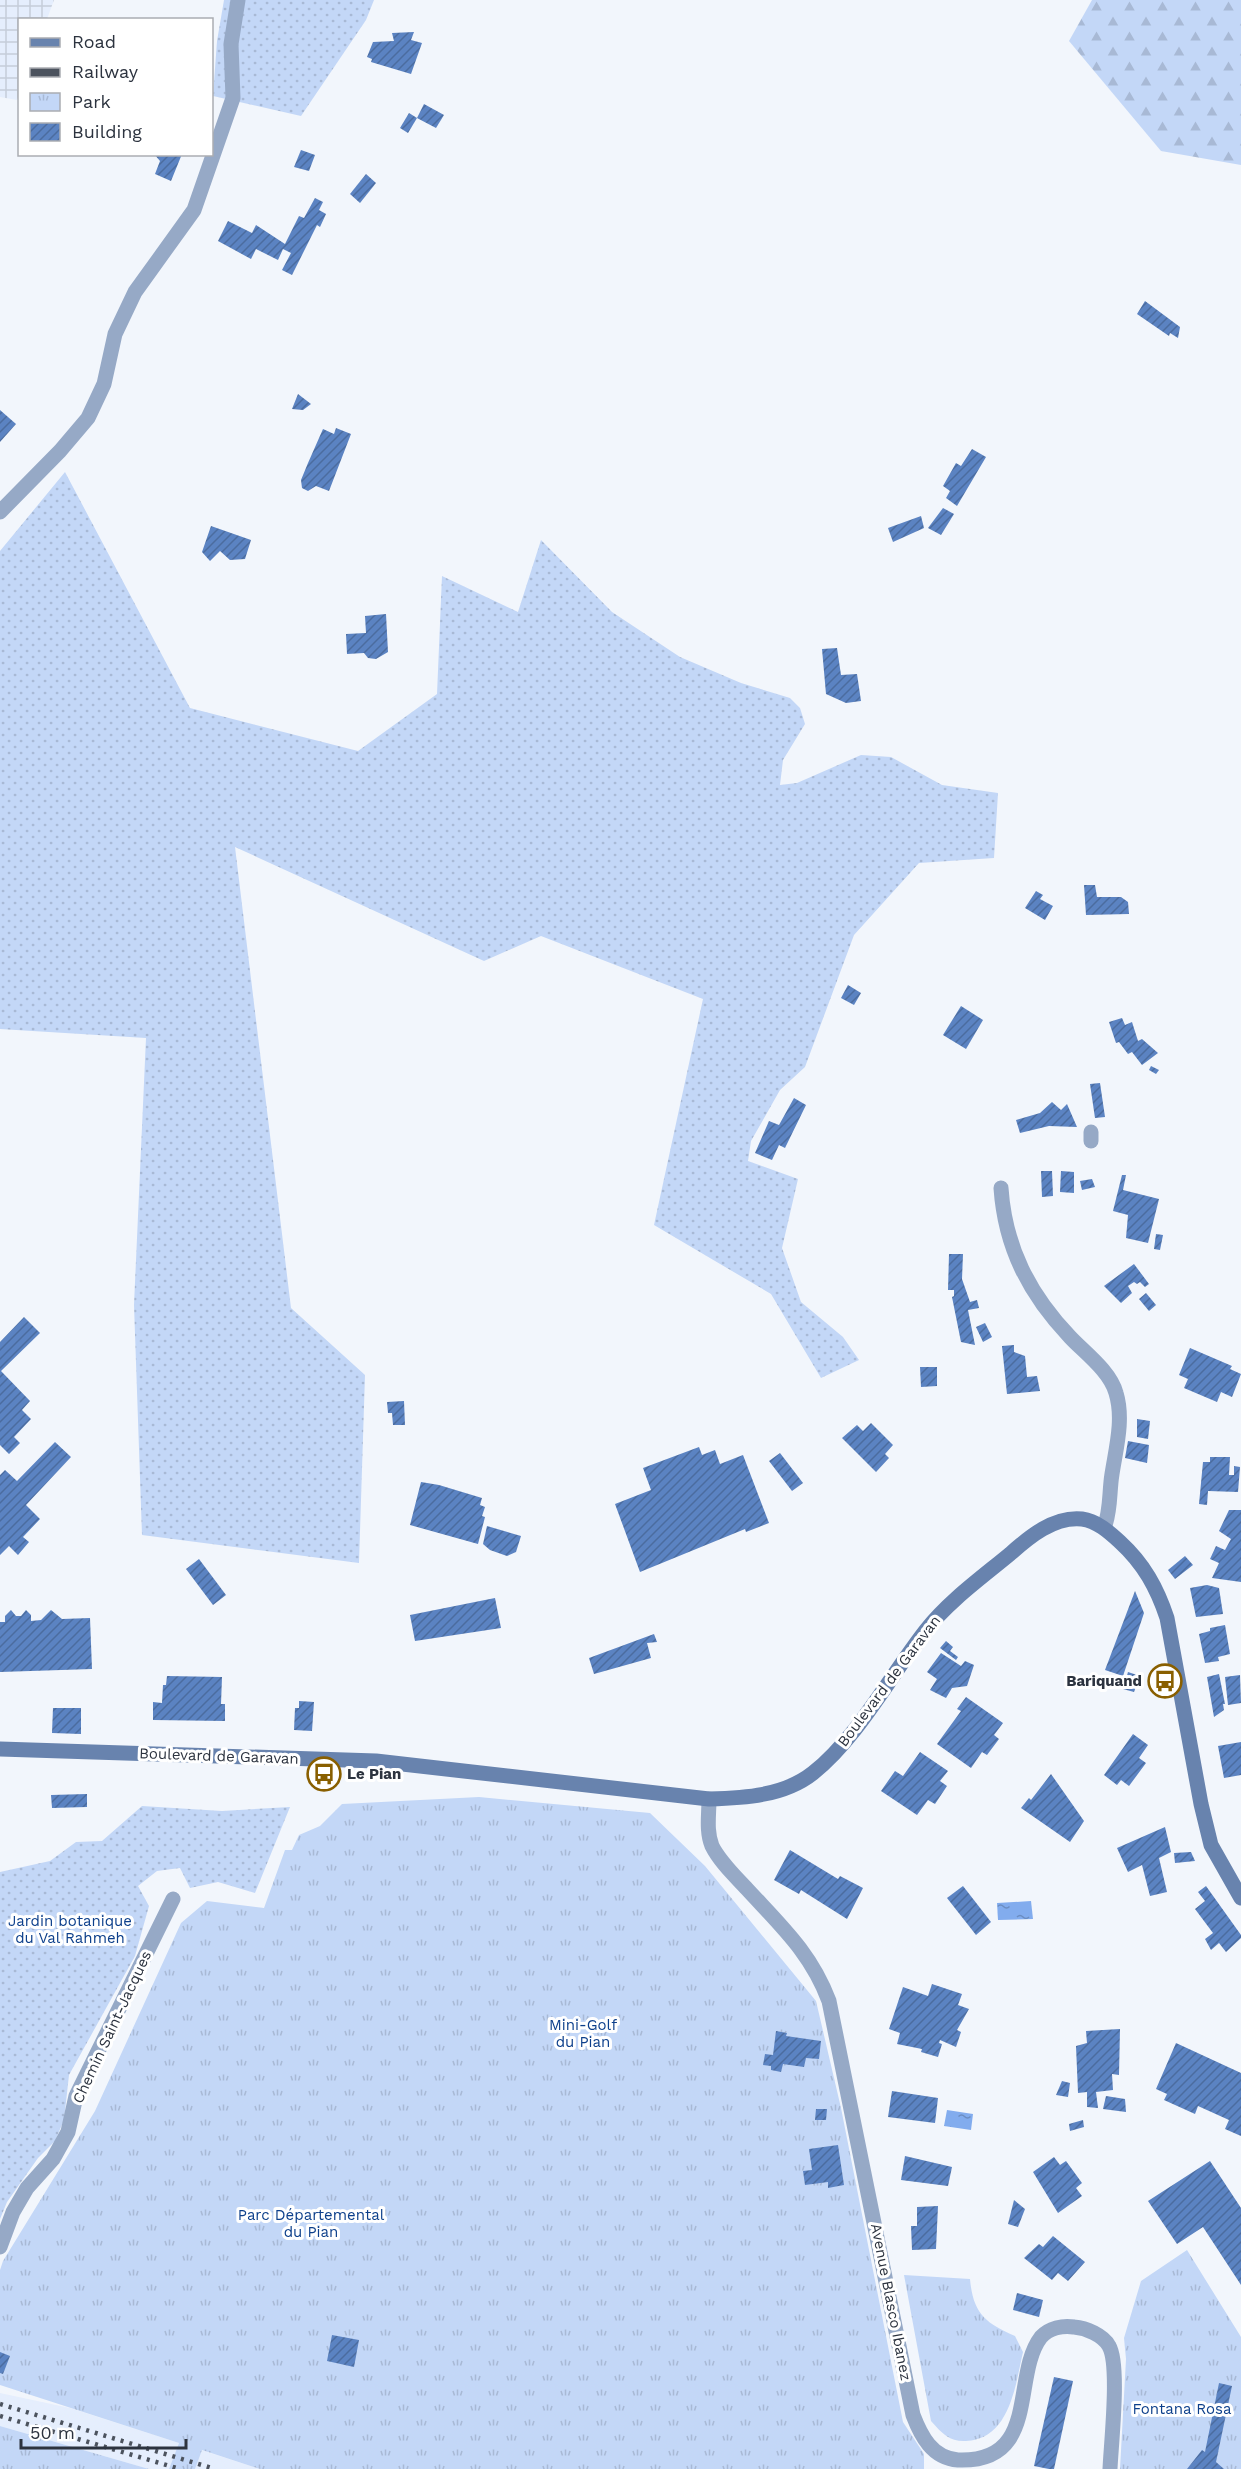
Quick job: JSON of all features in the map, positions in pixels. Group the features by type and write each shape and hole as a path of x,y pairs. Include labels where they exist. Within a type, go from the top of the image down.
{"street":[{"path":"213,155 233,98 231,44 238,0"},
{"path":"0,512 60,451 88,418 104,384 115,334 135,292 194,210 213,156"},
{"path":"1001,1188 1003,1219 1023,1271 1042,1305 1102,1370 1116,1391 1119,1425 1109,1491 1109,1517 1104,1528"},
{"name":"Boulevard de Garavan","path":"0,1749 376,1761 709,1799 745,1798 777,1791 812,1774 840,1747 940,1613 1033,1534 1055,1523 1081,1519 1104,1528 1148,1573 1160,1595 1167,1618 1211,1845 1241,1898"},
{"name":"Avenue Blasco Ibanez","path":"709,1799 708,1827 712,1845 725,1866 806,1954 820,1978 829,2001 913,2415 922,2437 935,2452 952,2459 973,2460 994,2452 1010,2436 1019,2421 1032,2359 1042,2336 1049,2330 1065,2326 1081,2328 1098,2335 1109,2346 1114,2368 1110,2469"},
{"name":"Chemin Saint-Jacques","path":"0,2247 12,2212 27,2187 53,2159 68,2132 76,2096 173,1899"}],"shaded area":[{"path":"0,0 54,0 47,18 18,18 18,97 17,100 0,97"},
{"path":"0,2393 70,2408 179,2443 169,2469 149,2469 0,2426"},
{"path":"201,2450 260,2469 195,2469"}],"green space":[{"path":"224,0 374,0 366,20 301,116 213,96 217,41"},
{"path":"1092,0 1241,0 1241,165 1161,151 1069,41"},
{"path":"65,472 190,708 358,751 437,694 442,576 518,612 541,540 612,612 680,657 741,683 790,698 800,708 805,724 783,760 780,785 797,783 861,755 891,757 942,785 998,793 994,858 919,863 854,935 805,1067 780,1090 751,1141 748,1161 798,1179 782,1248 801,1302 843,1337 859,1360 821,1378 771,1294 654,1225 703,999 541,936 484,961 235,847 291,1308 365,1375 359,1563 142,1535 134,1305 146,1038 0,1029 0,551"},
{"name":"Parc Départemental du Pian","path":"479,1797 650,1813 705,1866 816,2001 841,2108 903,2422 924,2454 924,2469 260,2469 202,2450 195,2469 169,2469 179,2443 0,2385 0,2270 3,2261 95,2111 181,1923 207,1901 264,1908 285,1850 292,1850 299,1835 320,1826 342,1804"},
{"name":"Jardin botanique du Val Rahmeh","path":"142,1806 222,1811 290,1807 255,1893 218,1882 190,1888 180,1868 157,1871 138,1886 149,1906 135,1956 69,2075 64,2120 55,2141 38,2158 7,2202 0,2219 0,1872 50,1861 76,1842 102,1841"},
{"name":"Fontana Rosa","path":"1187,2250 1241,2337 1241,2469 1120,2469 1126,2359 1124,2338 1141,2281"},
{"path":"904,2275 970,2279 974,2300 982,2315 988,2321 1015,2336 1023,2352 1014,2391 1004,2417 986,2435 974,2440 955,2440 945,2435 931,2421"},
{"path":"0,2426 149,2469 0,2469"}],"water":[{"path":"1031,1901 1033,1919 998,1920 997,1903"},
{"path":"947,2110 973,2114 971,2130 944,2126"}],"building":[{"path":"414,32 411,40 422,43 411,74 371,62 372,59 367,57 373,42 394,41 392,33"},
{"path":"424,104 444,115 436,128 417,118"},
{"path":"409,113 417,118 408,133 400,128"},
{"path":"301,150 315,155 309,171 294,167"},
{"path":"156,156 181,156 171,181 155,174 160,161"},
{"path":"366,174 376,183 360,203 350,194"},
{"path":"315,198 323,202 319,210 326,214 320,227 317,225 292,275 282,270 291,253 283,249 278,260 256,249 251,259 218,241 228,221 252,233 256,225 285,244 299,216 304,218"},
{"path":"1145,301 1180,327 1178,338 1170,333 1169,336 1137,314"},
{"path":"298,394 311,404 303,410 292,409"},
{"path":"0,410 16,424 0,442"},
{"path":"336,428 351,434 329,491 316,486 308,491 302,488 301,480 323,429 334,434"},
{"path":"972,449 986,457 957,506 946,498 950,491 943,486 956,463 961,466"},
{"path":"943,508 954,514 941,535 928,528"},
{"path":"921,516 924,528 893,542 888,528"},
{"path":"211,526 251,540 245,559 230,560 220,551 210,561 202,552"},
{"path":"386,614 388,652 376,659 368,658 364,653 347,654 346,634 366,633 365,616"},
{"path":"837,648 841,675 857,674 861,701 846,703 826,694 822,649"},
{"path":"1084,885 1095,885 1097,897 1121,897 1128,902 1129,914 1086,915"},
{"path":"1036,891 1043,895 1040,899 1053,906 1045,920 1025,908"},
{"path":"848,985 861,993 854,1005 841,998"},
{"path":"961,1006 983,1020 966,1049 943,1035"},
{"path":"1122,1018 1125,1025 1132,1022 1138,1041 1142,1039 1158,1053 1142,1065 1132,1052 1128,1054 1119,1042 1116,1043 1109,1022"},
{"path":"1151,1066 1159,1070 1156,1074 1149,1070"},
{"path":"1100,1083 1105,1117 1095,1118 1090,1084"},
{"path":"794,1098 806,1105 785,1148 779,1145 772,1160 755,1153 769,1121 779,1125"},
{"path":"1052,1102 1061,1110 1067,1104 1077,1127 1049,1126 1020,1133 1016,1120 1040,1113"},
{"path":"1041,1171 1052,1171 1053,1196 1042,1197"},
{"path":"1061,1171 1074,1172 1074,1193 1060,1192"},
{"path":"1122,1175 1126,1175 1123,1190 1159,1199 1148,1243 1126,1238 1128,1215 1113,1211"},
{"path":"1092,1179 1095,1187 1082,1190 1080,1181"},
{"path":"1156,1234 1163,1235 1160,1250 1154,1249"},
{"path":"949,1254 963,1254 962,1279 970,1302 977,1300 979,1308 968,1310 975,1345 961,1342 952,1297 954,1290 948,1290"},
{"path":"1134,1264 1149,1284 1145,1287 1140,1282 1137,1284 1134,1282 1128,1286 1132,1293 1121,1303 1104,1286"},
{"path":"1146,1293 1156,1305 1149,1311 1139,1299"},
{"path":"24,1317 40,1333 1,1371 30,1401 22,1410 31,1419 14,1437 20,1443 9,1454 0,1445 0,1342"},
{"path":"985,1323 992,1337 983,1342 976,1327"},
{"path":"1014,1345 1014,1352 1025,1356 1027,1377 1037,1376 1040,1391 1007,1394 1002,1346"},
{"path":"1190,1348 1232,1366 1230,1369 1241,1374 1232,1397 1221,1392 1217,1402 1184,1388 1188,1379 1179,1375"},
{"path":"920,1367 937,1367 937,1386 921,1387"},
{"path":"404,1401 405,1425 393,1425 392,1413 388,1413 387,1402"},
{"path":"1137,1419 1150,1421 1148,1439 1137,1437"},
{"path":"871,1423 893,1445 885,1454 889,1458 876,1472 842,1438 857,1425 863,1431"},
{"path":"1128,1441 1149,1445 1147,1463 1125,1458"},
{"path":"55,1442 71,1457 26,1505 40,1519 23,1537 29,1542 18,1555 9,1546 0,1555 0,1475 5,1470 17,1481"},
{"path":"699,1447 702,1455 715,1450 720,1464 743,1455 769,1523 746,1532 745,1529 640,1572 615,1504 651,1490 643,1468"},
{"path":"780,1453 803,1483 792,1491 769,1461"},
{"path":"1210,1457 1230,1457 1229,1475 1234,1475 1234,1466 1240,1467 1238,1492 1208,1491 1207,1505 1199,1504 1203,1462 1210,1462"},
{"path":"421,1482 482,1498 480,1505 485,1507 482,1516 485,1517 478,1544 410,1525"},
{"path":"1229,1510 1241,1510 1241,1582 1212,1578 1219,1563 1210,1559 1216,1546 1225,1550 1231,1539 1219,1531"},
{"path":"487,1526 521,1536 516,1552 507,1556 490,1550 483,1544"},
{"path":"1185,1556 1193,1565 1175,1579 1168,1570"},
{"path":"199,1559 226,1595 213,1605 186,1569"},
{"path":"1207,1585 1219,1588 1223,1614 1196,1617 1190,1588"},
{"path":"1135,1591 1144,1613 1123,1676 1105,1670"},
{"path":"495,1598 501,1628 415,1641 410,1615"},
{"path":"11,1610 16,1616 21,1616 26,1610 31,1615 31,1621 41,1620 51,1610 62,1619 90,1618 92,1669 0,1672 0,1622 5,1622 5,1616"},
{"path":"1225,1625 1230,1654 1218,1657 1219,1661 1205,1663 1199,1634 1210,1631 1210,1628"},
{"path":"654,1634 657,1642 647,1643 651,1658 594,1674 589,1658"},
{"path":"946,1641 953,1647 950,1651 958,1657 956,1660 940,1648"},
{"path":"941,1653 961,1666 965,1661 974,1665 967,1686 952,1688 946,1698 930,1690 937,1679 927,1672"},
{"path":"1128,1672 1140,1676 1134,1692 1123,1689"},
{"path":"1219,1674 1225,1704 1223,1704 1224,1710 1214,1717 1207,1677"},
{"path":"1240,1675 1241,1703 1228,1705 1225,1677"},
{"path":"167,1676 222,1677 221,1704 225,1704 225,1721 153,1720 153,1702 162,1703 163,1685 166,1685"},
{"path":"966,1697 1003,1723 994,1735 999,1739 987,1755 982,1752 971,1768 937,1744 961,1711 957,1709"},
{"path":"299,1701 314,1702 312,1731 294,1730 295,1708 299,1708"},
{"path":"53,1708 81,1708 81,1734 52,1733"},
{"path":"1133,1734 1148,1745 1139,1758 1146,1763 1129,1786 1121,1780 1117,1785 1104,1775"},
{"path":"1241,1742 1241,1775 1224,1778 1218,1746"},
{"path":"920,1752 948,1771 940,1781 947,1786 935,1804 928,1800 917,1815 881,1791 895,1771 903,1776"},
{"path":"1051,1774 1084,1821 1070,1842 1021,1808 1029,1798 1031,1800"},
{"path":"87,1794 87,1807 52,1808 51,1795"},
{"path":"1165,1827 1171,1852 1159,1858 1167,1892 1150,1896 1142,1865 1128,1872 1117,1848"},
{"path":"790,1850 838,1879 840,1876 863,1888 847,1919 801,1890 799,1894 774,1880"},
{"path":"1191,1852 1195,1861 1175,1863 1174,1853"},
{"path":"963,1886 991,1922 976,1935 947,1898"},
{"path":"1206,1886 1241,1935 1241,1938 1226,1952 1219,1943 1211,1950 1205,1939 1213,1933 1195,1909 1205,1901 1198,1892"},
{"path":"932,1984 962,1994 958,2005 969,2009 957,2030 961,2032 956,2047 940,2040 939,2043 942,2044 938,2057 921,2052 922,2049 897,2044 900,2033 889,2029 903,1987 928,1996"},
{"path":"1120,2029 1119,2075 1112,2074 1113,2090 1096,2092 1098,2108 1087,2107 1087,2092 1078,2093 1076,2046 1087,2043 1086,2031"},
{"path":"776,2031 787,2033 786,2036 821,2041 819,2059 806,2058 804,2067 783,2064 781,2072 771,2070 771,2066 763,2065 765,2054 773,2055"},
{"path":"1176,2043 1241,2073 1241,2136 1225,2129 1229,2120 1198,2106 1195,2114 1164,2100 1167,2094 1156,2089"},
{"path":"1062,2081 1070,2083 1068,2097 1056,2095"},
{"path":"892,2091 938,2098 935,2123 888,2117"},
{"path":"1106,2096 1125,2099 1126,2112 1103,2109"},
{"path":"816,2109 827,2109 826,2120 815,2120"},
{"path":"1083,2120 1084,2127 1070,2131 1069,2124"},
{"path":"838,2145 844,2185 828,2188 828,2182 805,2185 803,2171 812,2170 809,2149"},
{"path":"905,2156 952,2167 948,2186 901,2180"},
{"path":"1054,2157 1060,2165 1066,2161 1082,2183 1076,2188 1082,2196 1058,2213 1033,2172"},
{"path":"1210,2161 1241,2208 1241,2285 1203,2227 1177,2244 1148,2201"},
{"path":"1014,2200 1025,2209 1018,2227 1008,2224"},
{"path":"938,2206 936,2249 912,2250 911,2226 917,2226 917,2207"},
{"path":"1053,2236 1085,2262 1068,2281 1058,2273 1052,2280 1024,2258 1039,2244 1043,2247"},
{"path":"1017,2293 1043,2300 1039,2317 1013,2310"},
{"path":"332,2335 359,2340 354,2367 327,2361"},
{"path":"0,2352 10,2356 3,2374 0,2373"},
{"path":"1054,2377 1073,2381 1054,2469 1049,2469 1034,2466"},
{"path":"1219,2383 1232,2386 1216,2462 1224,2469 1187,2469 1202,2450 1205,2452"}],"railway":[{"path":"0,2404 215,2469"},
{"path":"0,2416 180,2469"}],"place":[{"name":"Bariquand","path":"1165,1681"},
{"name":"Le Pian","path":"324,1774"}],"park label":[{"name":"Mini-Golf du Pian","path":"583,2034"}]}
